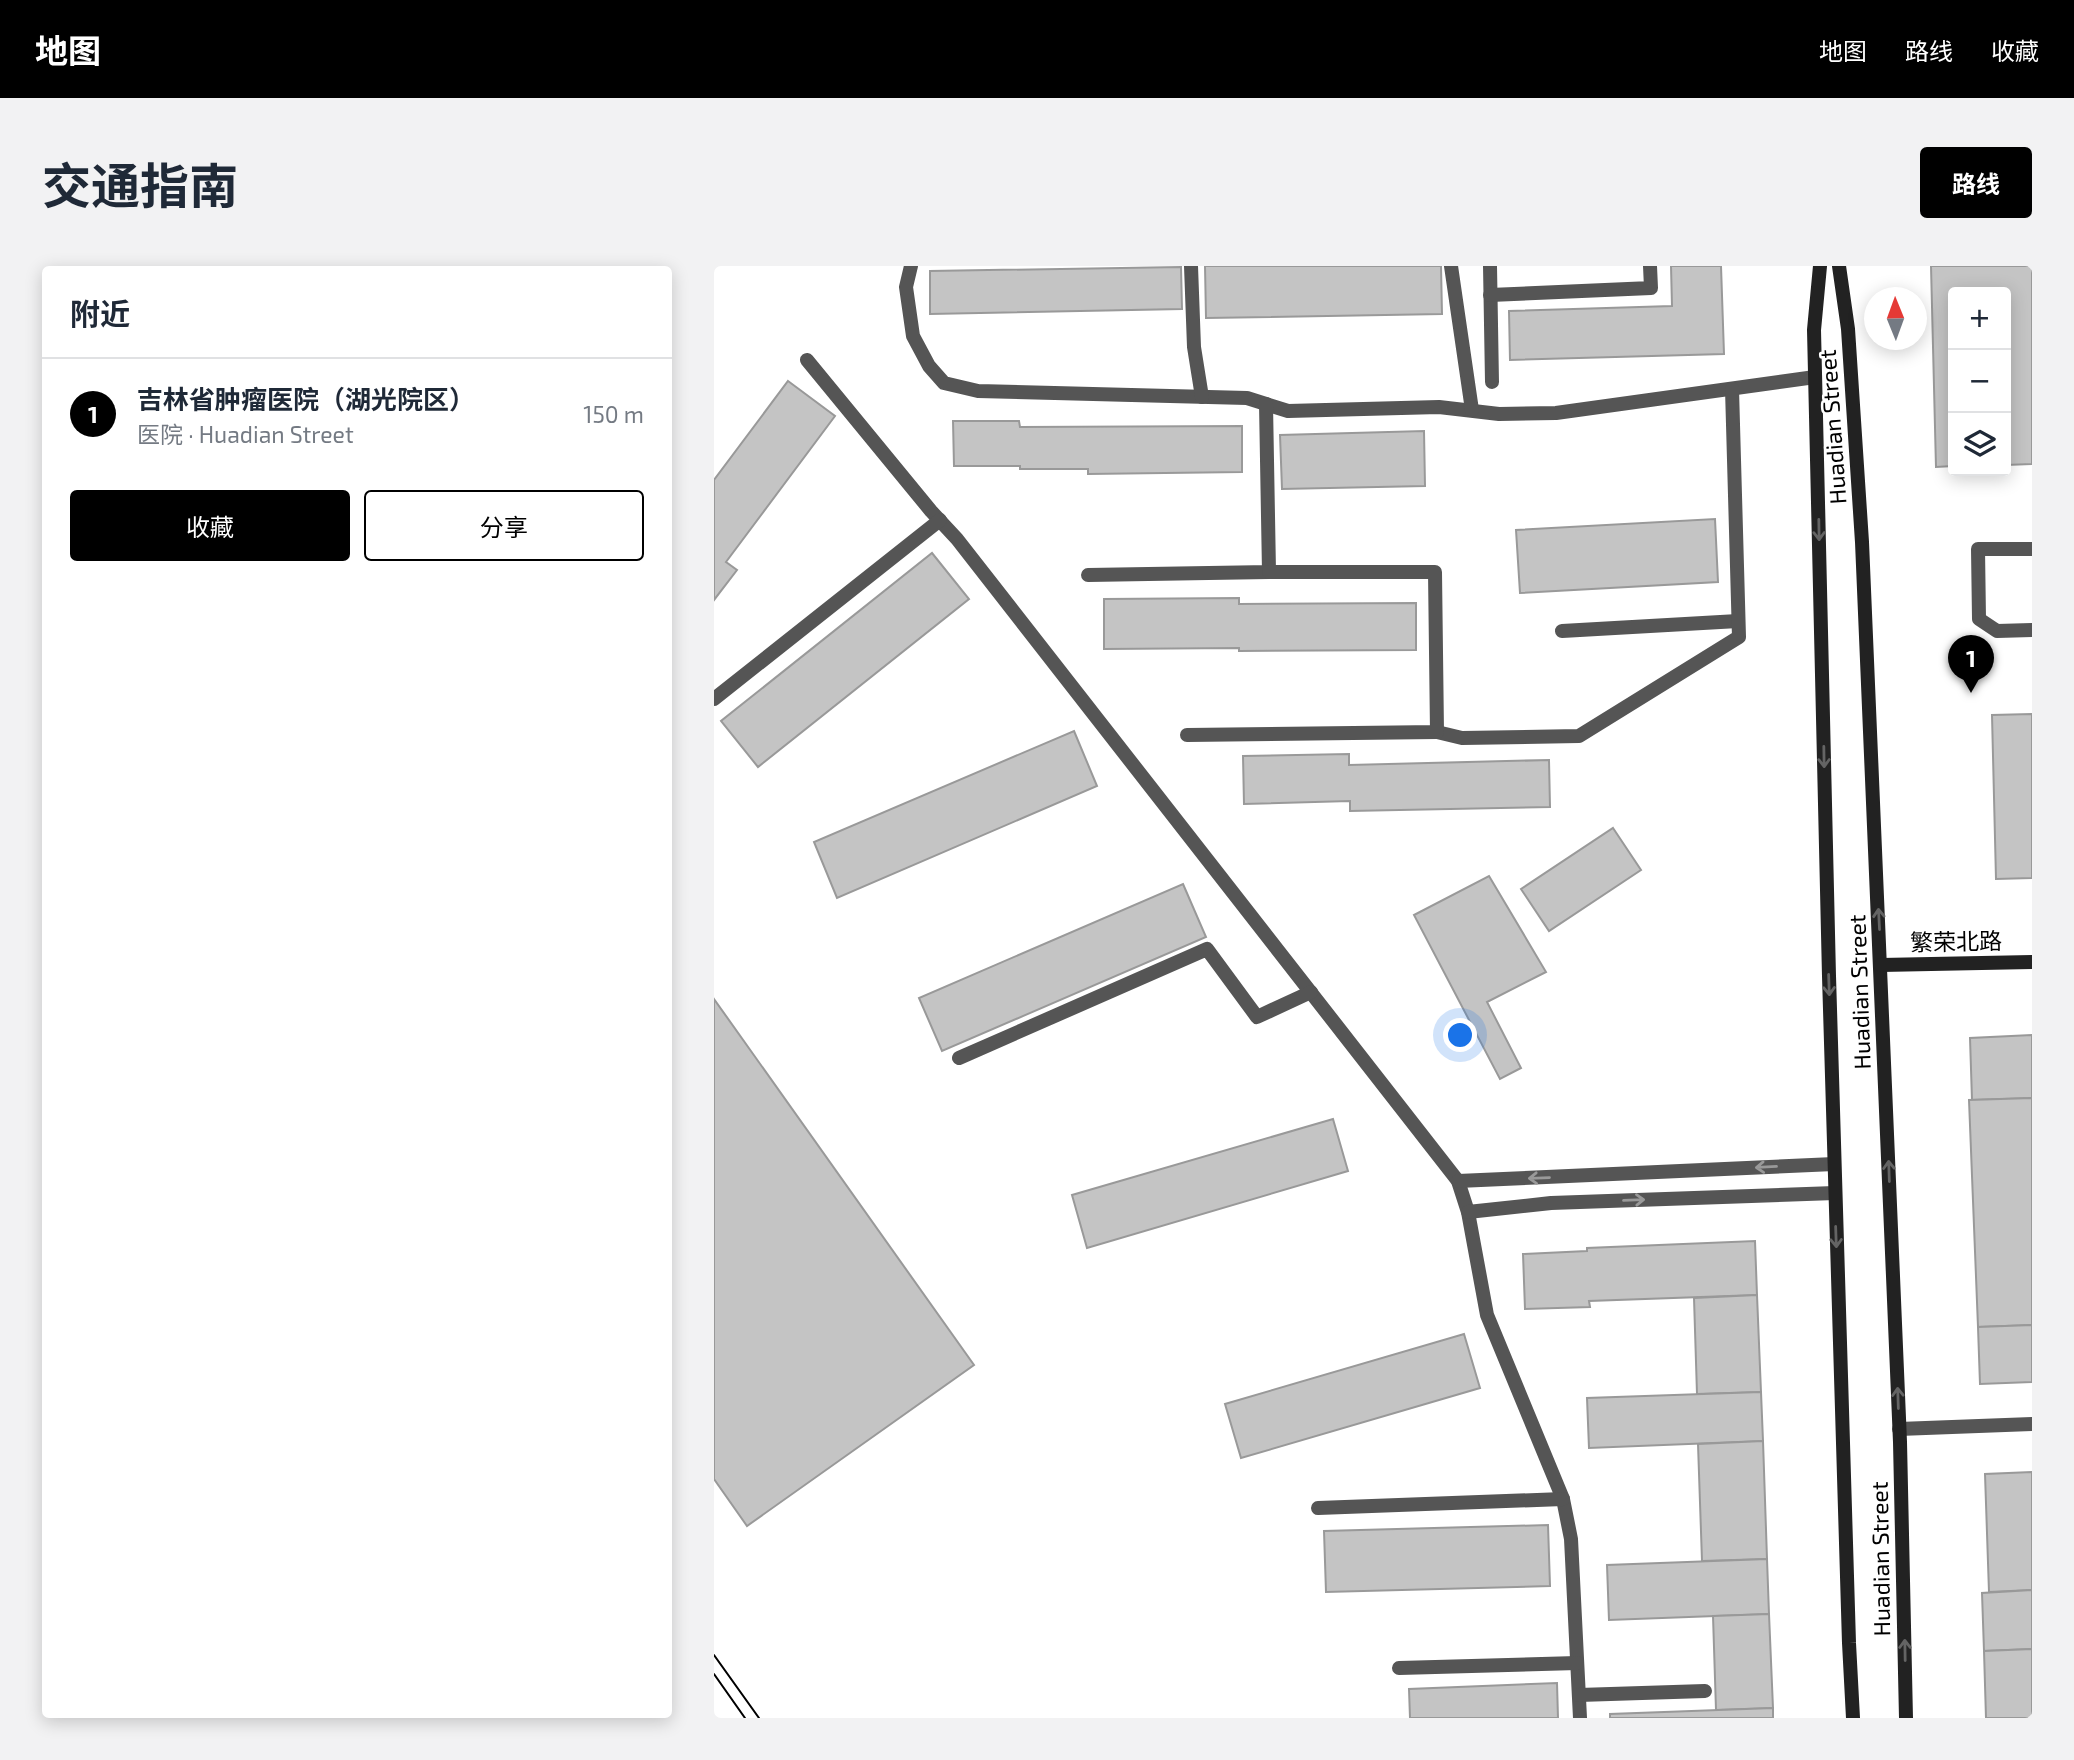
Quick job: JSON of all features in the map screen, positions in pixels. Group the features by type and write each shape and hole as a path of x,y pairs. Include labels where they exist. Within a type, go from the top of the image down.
{"street":[{"name":"Huadian Street","path":"1820,266 1814,330 1815,377 1834,1164 1853,1718"},
{"name":"Huadian Street","path":"1839,266 1848,329 1862,542 1899,1429 1906,1718"},
{"name":"繁荣北路","path":"1881,965 2032,962"}],"lane":[{"path":"911,266 906,287 913,336 929,366 944,383 978,390 1247,398 1288,411 1439,407 1499,414 1556,413 1815,377"},
{"path":"1191,266 1194,347 1202,397"},
{"path":"1451,266 1472,410"},
{"path":"1490,266 1492,382"},
{"path":"1490,295 1651,288 1650,266"},
{"path":"807,360 957,539 1458,1181 1468,1212 1487,1315 1563,1499 1571,1539 1580,1718"},
{"path":"1187,735 1437,732 1462,738 1579,736 1739,637 1732,389"},
{"path":"1266,404 1269,572"},
{"path":"714,699 940,520"},
{"path":"2032,549 1978,550 1979,620 1997,631 2032,631"},
{"path":"1088,575 1435,572 1437,732"},
{"path":"1562,631 1738,621"},
{"path":"959,1058 1207,949 1257,1017 1311,992"},
{"path":"1458,1181 1834,1164"},
{"path":"1468,1212 1551,1203 1835,1194"},
{"path":"1899,1429 2032,1424"},
{"path":"1318,1508 1563,1499"},
{"path":"1399,1668 1577,1663"},
{"path":"1579,1695 1705,1691"}],"building":[{"path":"1205,266 1441,266 1442,314 1206,318"},
{"path":"1671,266 1721,266 1724,354 1510,360 1509,311 1672,306"},
{"path":"1931,266 2032,266 2032,464 2011,465 2011,287 1948,287 1948,466 1936,467"},
{"path":"1181,267 1182,309 930,314 930,271"},
{"path":"788,381 835,416 726,562 737,570 714,600 714,480"},
{"path":"953,421 1019,421 1020,427 1242,426 1242,472 1088,474 1088,469 954,466"},
{"path":"1424,431 1425,486 1282,489 1280,435"},
{"path":"1715,519 1718,582 1520,593 1516,530"},
{"path":"932,553 969,599 758,767 721,721"},
{"path":"1239,598 1239,604 1416,603 1416,650 1104,649 1104,599"},
{"path":"2032,714 2032,878 1996,879 1992,715"},
{"path":"1074,731 1097,786 837,898 814,842"},
{"path":"1349,754 1349,765 1549,760 1550,807 1350,811 1350,801 1244,804 1243,756"},
{"path":"1613,828 1641,870 1549,931 1521,889"},
{"path":"1489,876 1546,972 1487,1002 1521,1068 1500,1079 1414,915"},
{"path":"1183,884 1206,937 942,1051 919,998"},
{"path":"714,999 974,1365 747,1526 714,1479"},
{"path":"2032,1035 2032,1098 1972,1100 1970,1038"},
{"path":"2032,1098 2032,1325 1978,1327 1969,1100"},
{"path":"1333,1119 1348,1171 1087,1248 1072,1195"},
{"path":"1755,1241 1757,1295 1589,1301 1590,1307 1525,1309 1523,1254 1587,1251 1587,1248"},
{"path":"1757,1295 1761,1392 1697,1394 1694,1298"},
{"path":"2032,1325 2032,1382 1980,1384 1978,1327"},
{"path":"1464,1334 1480,1388 1241,1458 1225,1404"},
{"path":"1761,1392 1763,1441 1589,1448 1587,1398"},
{"path":"1763,1441 1767,1559 1702,1561 1698,1444"},
{"path":"2032,1472 2032,1590 1989,1592 1985,1474"},
{"path":"1548,1525 1550,1586 1326,1592 1324,1531"},
{"path":"1767,1559 1769,1614 1609,1620 1607,1565"},
{"path":"2032,1590 2032,1649 1984,1651 1982,1593"},
{"path":"1769,1614 1773,1708 1716,1710 1713,1616"},
{"path":"2032,1649 2032,1718 1986,1718 1984,1651"},
{"path":"1557,1683 1558,1718 1410,1718 1409,1689"},
{"path":"1773,1708 1773,1718 1610,1718 1610,1714"}],"tram line":[{"path":"714,1655 759,1718"},
{"path":"714,1674 745,1718"}],"place":[{"name":"吉林省肿瘤医院（湖光院区）","path":"1971,693"}]}
